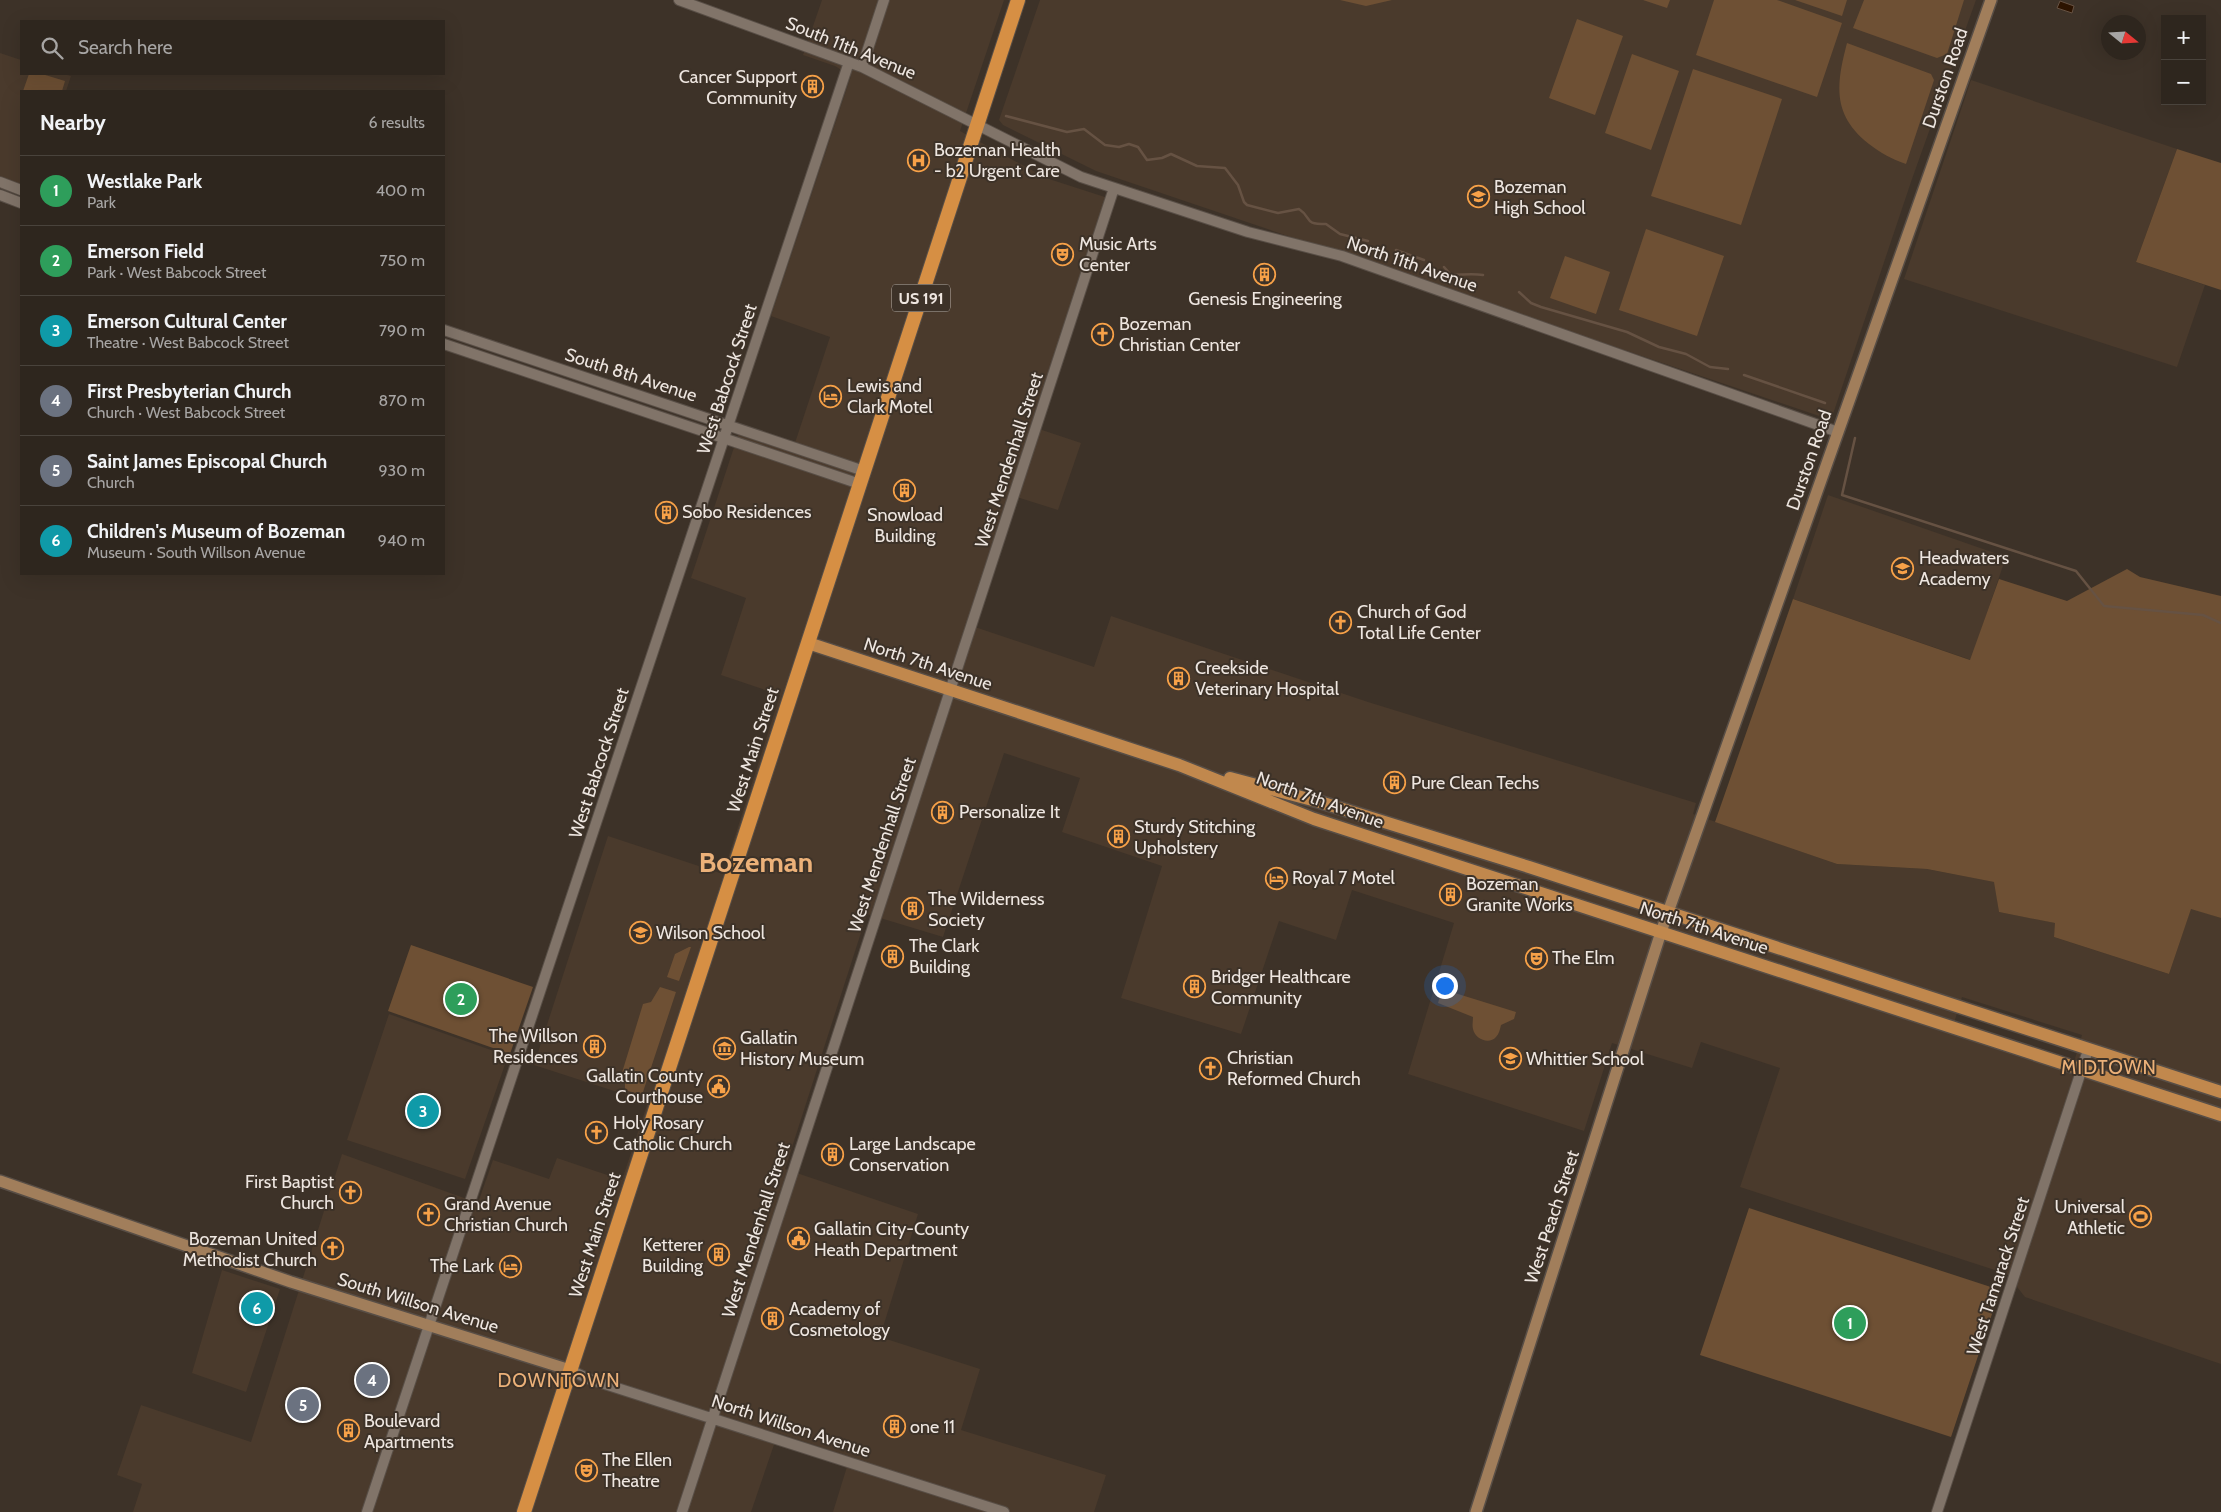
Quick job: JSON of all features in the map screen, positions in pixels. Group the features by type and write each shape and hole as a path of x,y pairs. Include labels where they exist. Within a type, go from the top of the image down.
{"highway":[{"name":"West Main Street","path":"524,1512 1018,0"}],"main road":[{"name":"Durston Road","path":"1661,932 1991,0"},
{"name":"North 7th Avenue","path":"808,644 1179,765 1320,802 1668,912 2221,1092"},
{"name":"North 7th Avenue","path":"1179,765 1314,819 2221,1115"},
{"name":"West Peach Street","path":"1476,1512 1661,932"},
{"name":"South Willson Avenue","path":"0,1180 291,1282 570,1370"}],"street":[{"name":"South 11th Avenue","path":"679,0 862,66 978,124"},
{"path":"862,66 884,0"},
{"name":"West Babcock Street","path":"367,1512 378,1474 849,62"},
{"name":"North 11th Avenue","path":"978,124 1059,167 1114,188 1254,234 1342,256 1838,432"},
{"path":"0,182 20,190"},
{"name":"West Mendenhall Street","path":"682,1512 1114,188"},
{"path":"0,196 20,203"},
{"name":"South 8th Avenue","path":"445,330 729,425 862,477"},
{"name":"South 8th Avenue","path":"445,344 724,439 862,477"},
{"name":"West Tamarack Street","path":"1937,1512 2088,1050"},
{"name":"North Willson Avenue","path":"570,1370 589,1379 1004,1512"}],"shaded area":[{"path":"822,0 1004,0 960,131 1046,178 1111,199 1036,428 1081,443 1058,510 1014,496 972,626 1094,667 1111,616 1368,702 1696,803 1693,814 1837,864 1927,869 1995,882 1999,912 2056,923 2054,937 2169,974 2191,908 2221,918 2221,1364 2025,1297 2007,1274 1740,1187 1780,1068 1701,1042 1692,1068 1612,1043 1584,1131 1408,1074 1454,923 1352,890 1336,940 1279,921 1241,1034 1121,998 1162,866 1062,832 1080,778 1004,753 943,937 867,914 785,1169 918,1214 880,1337 980,1369 961,1430 1106,1475 1094,1512 833,1512 850,1457 778,1433 751,1512 133,1512 142,1484 117,1475 141,1405 251,1442 342,1154 478,1203 493,1160 549,1179 557,1158 622,1180 648,1102 534,1065 608,836 723,874 780,695 721,675 746,598 691,578 740,429 794,446 830,337 771,316 851,76 835,66 803,55","holes":["1962,997 2082,1035 2071,1072 1951,1033"]},
{"name":"Bozeman High School","path":"1040,0 1976,0 1912,179 1831,420 1096,171 1003,125 999,120"},
{"path":"1340,0 1392,0 1366,6"},
{"path":"1643,0 1670,0 1667,8"},
{"path":"1714,0 1777,0 1842,23 1817,97 1696,55"},
{"path":"1795,0 1847,0 1842,16"},
{"path":"1864,0 1964,0 1947,54 1937,58 1853,28"},
{"path":"2060,1 2074,6 2072,13 2057,8"},
{"path":"1577,19 1623,36 1595,115 1549,98"},
{"path":"1847,43 1931,74 1934,80 1906,164 1891,158 1873,147 1848,122 1840,98 1839,86"},
{"path":"0,53 20,60 20,75 71,76 66,90 20,90 20,185 0,178"},
{"path":"1632,54 1679,71 1651,150 1605,133"},
{"path":"1693,69 1782,99 1741,225 1651,196"},
{"path":"29,75 45,75 65,81 62,90 23,90"},
{"path":"1971,80 2177,149 2136,262 2205,285 2177,367 1904,279"},
{"path":"2177,149 2221,163 2221,290 2136,262"},
{"path":"1646,229 1724,256 1697,336 1619,310"},
{"path":"1565,256 1610,272 1596,314 1550,298"},
{"name":"Headwaters Academy","path":"1828,495 2006,557 1971,660 1793,599"},
{"path":"2127,569 2140,577 2221,596 2221,918 2191,909 2169,974 2054,937 2055,923 1999,912 1994,882 1927,869 1837,864 1715,822 1793,599 1970,660 1999,579 2067,601"},
{"path":"411,945 533,987 510,1054 388,1011"},
{"path":"691,947 679,981 667,977 675,954"},
{"path":"660,987 676,992 642,1095 625,1090 625,1084 621,1076 643,1004 651,1002"},
{"path":"1442,989 1516,1012 1514,1019 1501,1025 1496,1037 1490,1041 1483,1040 1474,1033 1473,1017 1438,1003"},
{"path":"389,1014 508,1056 465,1179 347,1140"},
{"path":"1749,1208 2000,1290 1951,1437 1700,1355"},
{"path":"222,1270 280,1289 246,1392 192,1373"}],"waterway":[{"path":"1006,116 1067,132 1084,129 1105,145 1119,147 1129,144 1138,147 1147,160 1162,158 1171,154 1197,166 1225,168 1238,185 1244,202 1247,205 1278,213 1299,209 1311,222 1326,224 1340,234 1368,241"},
{"path":"1396,250 1424,260"},
{"path":"1444,267 1451,275 1483,275"},
{"path":"1519,292 1531,303 1541,307 1627,332 1659,347 1686,354 1710,367 1728,369"},
{"path":"1744,375 1825,403"},
{"path":"1855,438 1842,495 2076,571 2104,606 2203,615 2221,623"}],"place":[{"name":"Cancer Support Community","path":"813,87"},
{"name":"Bozeman Health - b2 Urgent Care","path":"918,160"},
{"name":"Bozeman High School","path":"1478,197"},
{"name":"Music Arts Center","path":"1063,254"},
{"name":"Genesis Engineering","path":"1265,274"},
{"name":"Bozeman Christian Center","path":"1103,334"},
{"name":"Lewis and Clark Motel","path":"831,396"},
{"name":"Snowload Building","path":"905,490"},
{"name":"Sobo Residences","path":"666,512"},
{"name":"Headwaters Academy","path":"1903,568"},
{"name":"Church of God Total Life Center","path":"1341,622"},
{"name":"Creekside Veterinary Hospital","path":"1179,678"},
{"name":"Pure Clean Techs","path":"1395,783"},
{"name":"Personalize It","path":"943,812"},
{"name":"Sturdy Stitching Upholstery","path":"1118,837"},
{"name":"Royal 7 Motel","path":"1276,878"},
{"name":"Bozeman Granite Works","path":"1450,894"},
{"name":"The Wilderness Society","path":"912,909"},
{"name":"Wilson School","path":"640,933"},
{"name":"The Clark Building","path":"893,956"},
{"name":"The Elm","path":"1536,958"},
{"name":"Bridger Healthcare Community","path":"1195,987"},
{"name":"Emerson Field","path":"461,999"},
{"name":"The Willson Residences","path":"594,1046"},
{"name":"Gallatin History Museum","path":"724,1048"},
{"name":"Whittier School","path":"1510,1059"},
{"name":"Christian Reformed Church","path":"1211,1068"},
{"name":"Gallatin County Courthouse","path":"719,1086"},
{"name":"Emerson Cultural Center","path":"423,1111"},
{"name":"Holy Rosary Catholic Church","path":"597,1133"},
{"name":"Large Landscape Conservation","path":"833,1154"},
{"name":"First Baptist Church","path":"350,1192"},
{"name":"Grand Avenue Christian Church","path":"428,1214"},
{"name":"Universal Athletic","path":"2141,1217"},
{"name":"Gallatin City-County Heath Department","path":"798,1239"},
{"name":"Bozeman United Methodist Church","path":"333,1249"},
{"name":"Ketterer Building","path":"719,1255"},
{"name":"The Lark","path":"510,1266"},
{"name":"Children's Museum of Bozeman","path":"257,1308"},
{"name":"Academy of Cosmetology","path":"773,1319"},
{"name":"Westlake Park","path":"1850,1323"},
{"name":"First Presbyterian Church","path":"372,1380"},
{"name":"Saint James Episcopal Church","path":"303,1405"},
{"name":"one 11","path":"894,1427"},
{"name":"Boulevard Apartments","path":"348,1431"},
{"name":"The Ellen Theatre","path":"586,1470"}],"district":[{"name":"Bozeman","path":"756,862"},
{"name":"MIDTOWN","path":"2109,1067"},
{"name":"DOWNTOWN","path":"559,1380"}]}
